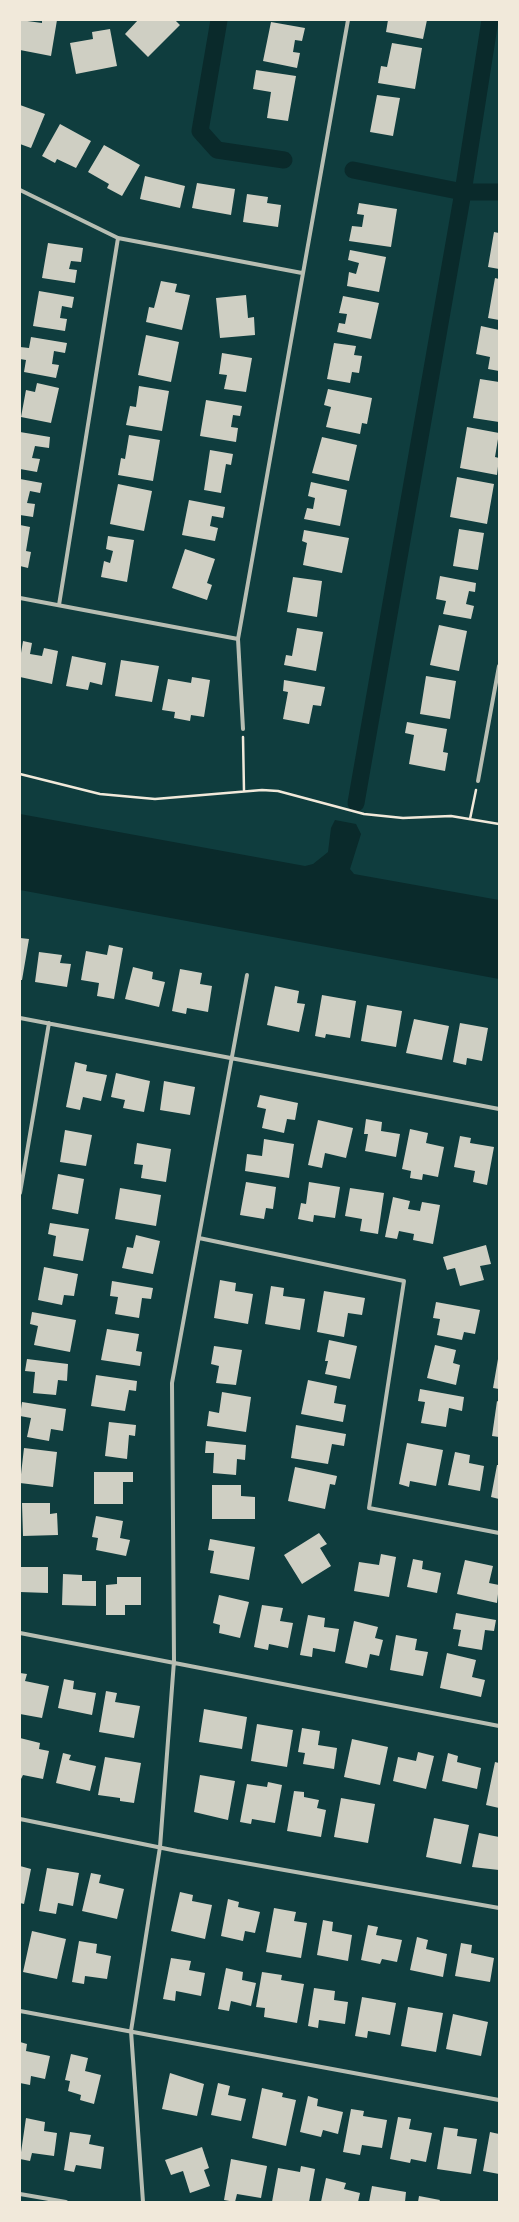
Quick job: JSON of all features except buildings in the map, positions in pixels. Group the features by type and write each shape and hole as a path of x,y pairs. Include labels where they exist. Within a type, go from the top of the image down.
{"street":[{"path":"243,729 238,639 348,20"},
{"path":"20,190 118,238 302,273"},
{"path":"59,605 118,238"},
{"path":"20,598 238,639"},
{"path":"478,781 497,694 499,666"},
{"path":"143,2202 131,2032 160,1847 174,1661 172,1383 246,975"},
{"path":"20,1018 499,1109"},
{"path":"20,1193 49,1023"},
{"path":"199,1238 404,1281 369,1508 499,1533"},
{"path":"20,1633 174,1661 499,1726"},
{"path":"20,1819 160,1847 499,1908"},
{"path":"20,2011 499,2100"},
{"path":"20,2194 66,2202"}],"path":[{"path":"243,729 244,791"},
{"path":"20,774 100,794 155,799 244,791 278,791 364,814 403,818 451,816 499,824"},
{"path":"470,818 478,781"}],"water":[{"path":"20,814 305,866 313,864 328,852 331,828 335,820 356,824 361,834 350,869 354,874 499,900 499,979 20,890"}],"waterway":[{"path":"219,20 200,131 217,150 284,160"},
{"path":"356,803 463,192 490,20"},
{"path":"353,170 463,192 499,192"}]}
